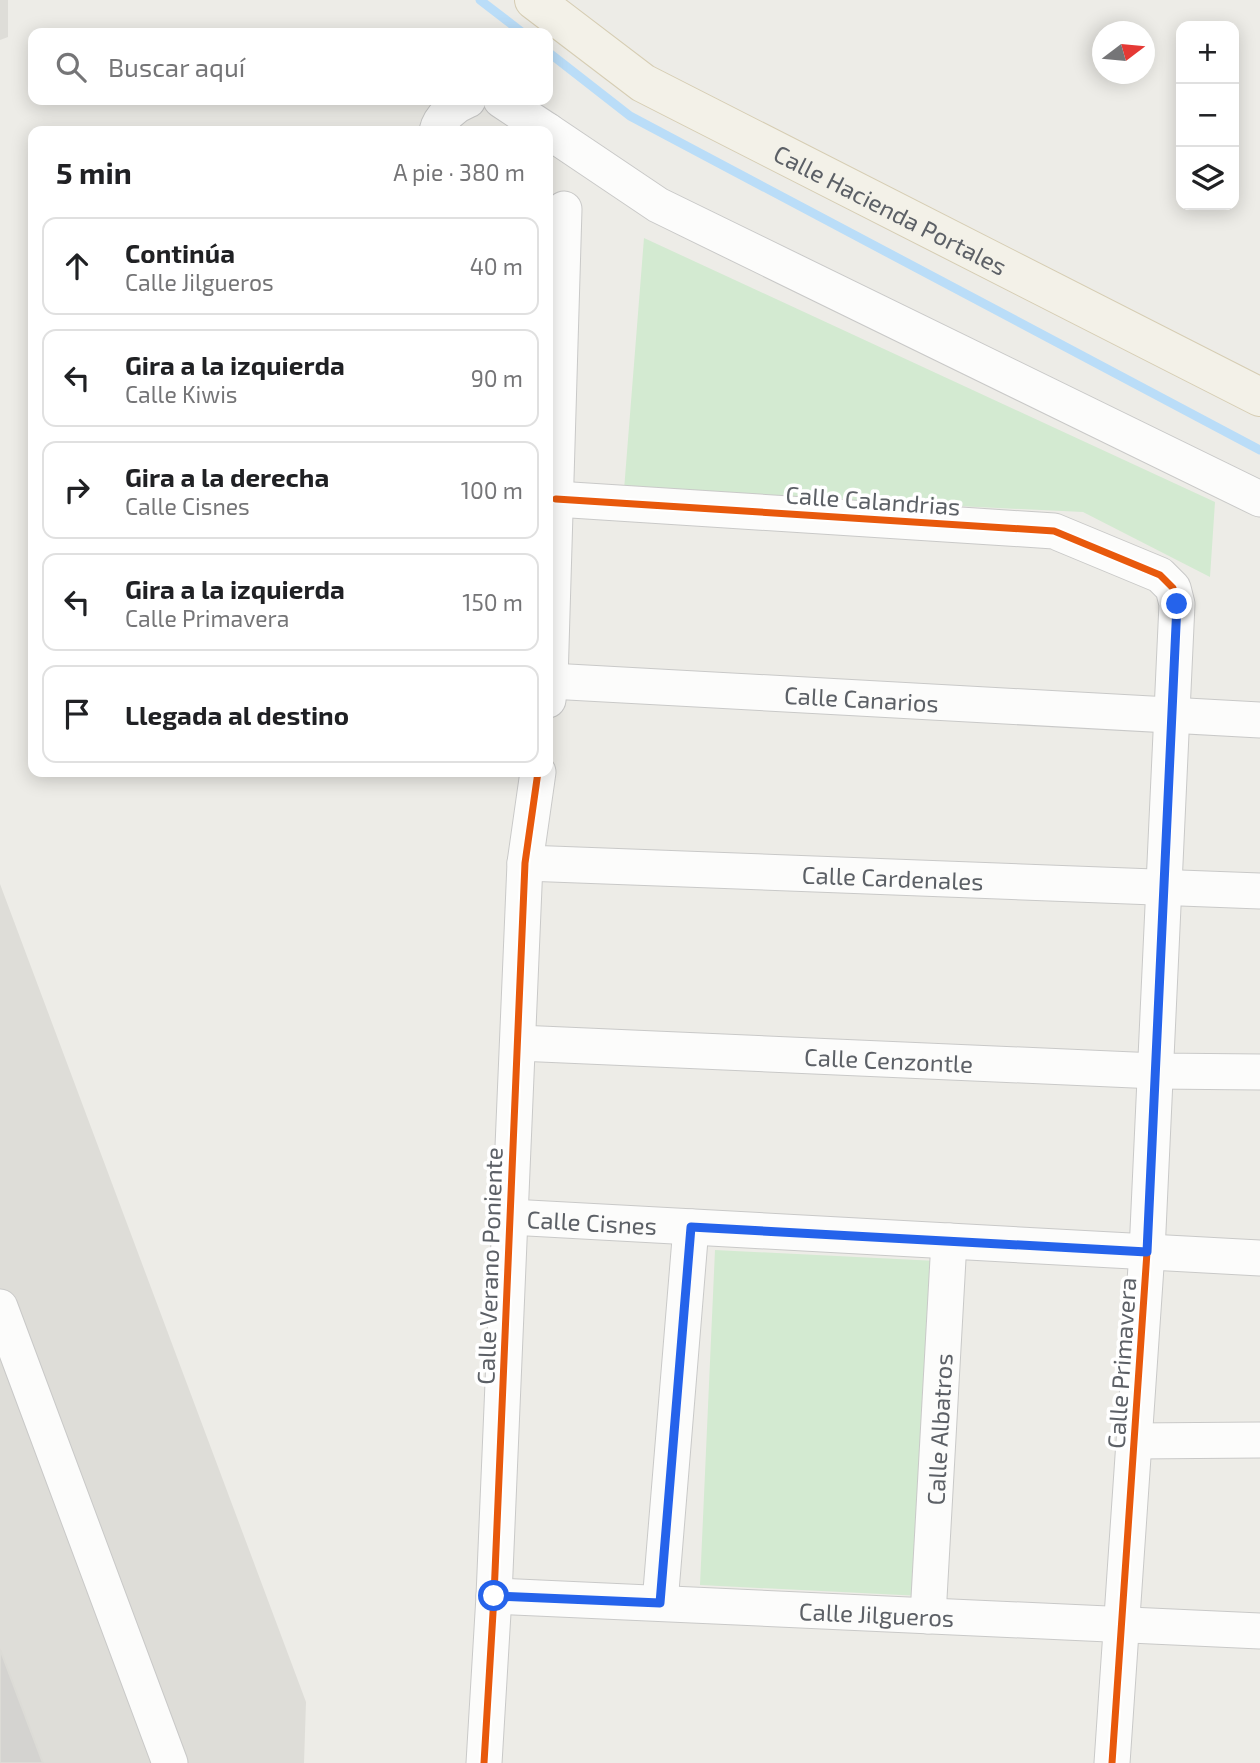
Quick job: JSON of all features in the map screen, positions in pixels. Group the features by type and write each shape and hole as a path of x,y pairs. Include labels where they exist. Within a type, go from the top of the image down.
{"main road":[{"name":"Calle Hacienda Portales","path":"534,0 643,83 1260,397"}],"street":[{"path":"438,126 456,105"},
{"path":"509,105 540,126"},
{"path":"553,134 658,205 1260,499"},
{"path":"553,581 564,209"},
{"name":"Calle Calandrias","path":"556,499 1054,531 1160,575 1173,588"},
{"name":"Calle Primavera","path":"1112,1763 1147,1252 1177,604 1173,588"},
{"name":"Calle Canarios","path":"553,691 1172,716"},
{"path":"1172,716 1260,720"},
{"name":"Calle Verano Poniente","path":"484,1763 494,1596 525,863 537,777"},
{"name":"Calle Cardenales","path":"525,863 1260,891"},
{"name":"Calle Cenzontle","path":"518,1043 1156,1071 1260,1072"},
{"name":"Calle Cisnes","path":"510,1217 1260,1258"},
{"path":"660,1603 691,1227"},
{"name":"Calle Albatros","path":"928,1616 949,1241"},
{"path":"0,1307 170,1763"},
{"path":"1135,1441 1260,1440"},
{"name":"Calle Jilgueros","path":"494,1596 1260,1631"}],"shaded area":[{"path":"0,0 8,0 8,37 0,40"},
{"path":"0,884 306,1702 304,1763 0,1763"}],"green space":[{"path":"644,238 1215,502 1210,577 1083,512 624,490"},
{"path":"715,1250 937,1261 921,1596 700,1585"}],"building":[{"path":"0,1649 43,1763 0,1763"}],"waterway":[{"path":"480,0 516,28"},
{"path":"553,56 630,116 1260,450"}],"cycle path":[{"path":"556,499 1054,531 1160,575 1173,588 1177,604 1147,1252 1112,1763"},
{"path":"484,1763 494,1596 525,863 537,777"}],"route":[{"path":"494,1596 660,1603 691,1227 1147,1252 1177,604"}]}
